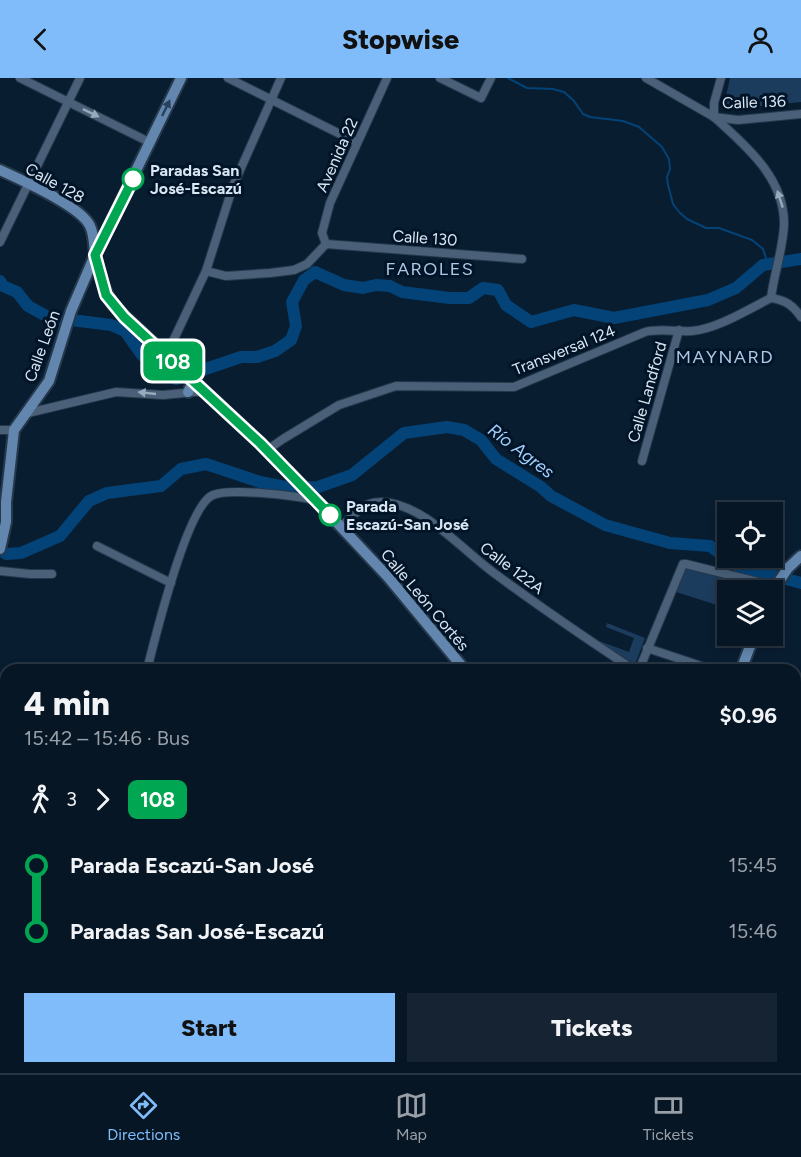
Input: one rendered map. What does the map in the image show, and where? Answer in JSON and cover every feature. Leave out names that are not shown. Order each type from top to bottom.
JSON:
[{"type":"main road","name":"Calle León","points":[[14,430],[49,381],[71,311],[95,255],[181,78]]},
{"type":"main road","name":"Calle 128","points":[[0,170],[30,184],[83,215],[91,227]]},
{"type":"main road","points":[[91,227],[100,231],[109,228]]},
{"type":"main road","name":"Calle León Cortés","points":[[91,227],[100,275],[106,295],[114,306],[267,450],[313,497],[388,577],[460,664]]},
{"type":"main road","points":[[88,272],[92,271],[100,275]]},
{"type":"main road","points":[[188,392],[190,377]]},
{"type":"main road","points":[[1,547],[14,430]]},
{"type":"main road","points":[[780,580],[788,568],[801,556]]},
{"type":"main road","points":[[743,664],[750,646]]},
{"type":"street","points":[[20,78],[149,142]]},
{"type":"street","points":[[0,242],[80,78]]},
{"type":"street","points":[[228,78],[356,142]]},
{"type":"street","points":[[166,356],[206,271],[233,186],[281,78]]},
{"type":"street","name":"Avenida 22","points":[[326,244],[322,233],[327,213],[356,142],[387,78]]},
{"type":"street","points":[[440,78],[481,98],[491,78]]},
{"type":"street","name":"Calle 136","points":[[646,78],[714,117],[738,120],[801,114]]},
{"type":"street","points":[[721,78],[714,103],[714,117],[766,170],[783,202],[784,226],[771,298],[780,299],[793,306],[801,316]]},
{"type":"street","points":[[733,135],[734,126],[738,120]]},
{"type":"street","points":[[206,271],[226,276],[294,270],[307,264],[326,244]]},
{"type":"street","name":"Calle 130","points":[[326,244],[522,259]]},
{"type":"street","name":"Transversal 124","points":[[267,450],[339,405],[396,386],[514,387],[645,332],[704,329],[771,298]]},
{"type":"street","name":"Calle Landford","points":[[642,461],[679,330]]},
{"type":"street","points":[[28,412],[116,392],[163,395],[205,391]]},
{"type":"street","points":[[0,430],[14,430]]},
{"type":"street","points":[[149,664],[184,543],[203,505],[210,497],[221,493],[234,493],[313,497]]},
{"type":"street","name":"Calle 122A","points":[[341,526],[371,503],[387,502],[414,512],[447,534],[491,572],[625,664]]},
{"type":"street","points":[[97,546],[171,583]]},
{"type":"street","points":[[641,664],[682,564],[751,580]]},
{"type":"street","points":[[0,571],[52,574]]},
{"type":"street","points":[[647,648],[695,664]]},
{"type":"shaded area","points":[[730,78],[801,78],[801,102],[723,110]]},
{"type":"shaded area","points":[[684,566],[729,578],[728,580],[717,580],[717,605],[673,591]]},
{"type":"shaded area","points":[[607,623],[645,638],[635,664],[630,664],[599,641],[629,652],[634,638],[606,627]]},
{"type":"waterway","points":[[508,78],[527,88],[553,89],[564,92],[583,114],[590,117],[623,121],[639,127],[662,147],[669,159],[668,185],[673,204],[679,212],[687,219],[706,228],[719,228],[752,240],[763,249],[768,264]]},
{"type":"waterway","points":[[0,281],[3,286],[17,292],[28,306],[48,317],[111,325],[125,331],[142,355],[176,379],[241,357],[257,357],[275,351],[291,340],[296,326],[292,302],[304,280],[315,272],[344,285],[363,288],[376,285],[390,286],[402,292],[450,298],[469,298],[483,288],[498,290],[506,305],[531,322],[574,310],[614,318],[708,300],[736,288],[763,265],[801,259]]},
{"type":"waterway","name":"Río Agres","points":[[0,549],[6,554],[21,553],[60,536],[89,501],[107,493],[161,486],[181,469],[206,464],[260,482],[290,488],[318,487],[352,475],[404,433],[447,427],[464,430],[481,440],[496,459],[541,487],[551,496],[605,525],[670,543],[710,546],[737,566],[801,583]]},
{"type":"bus line","name":"108","points":[[133,179],[95,255],[106,295],[124,317],[260,443],[330,515]]},
{"type":"place","name":"Paradas San José-Escazú","points":[[133,179]]},
{"type":"place","name":"Parada Escazú-San José","points":[[330,515]]},
{"type":"district","name":"FAROLES","points":[[430,269]]},
{"type":"district","name":"MAYNARD","points":[[725,357]]}]
